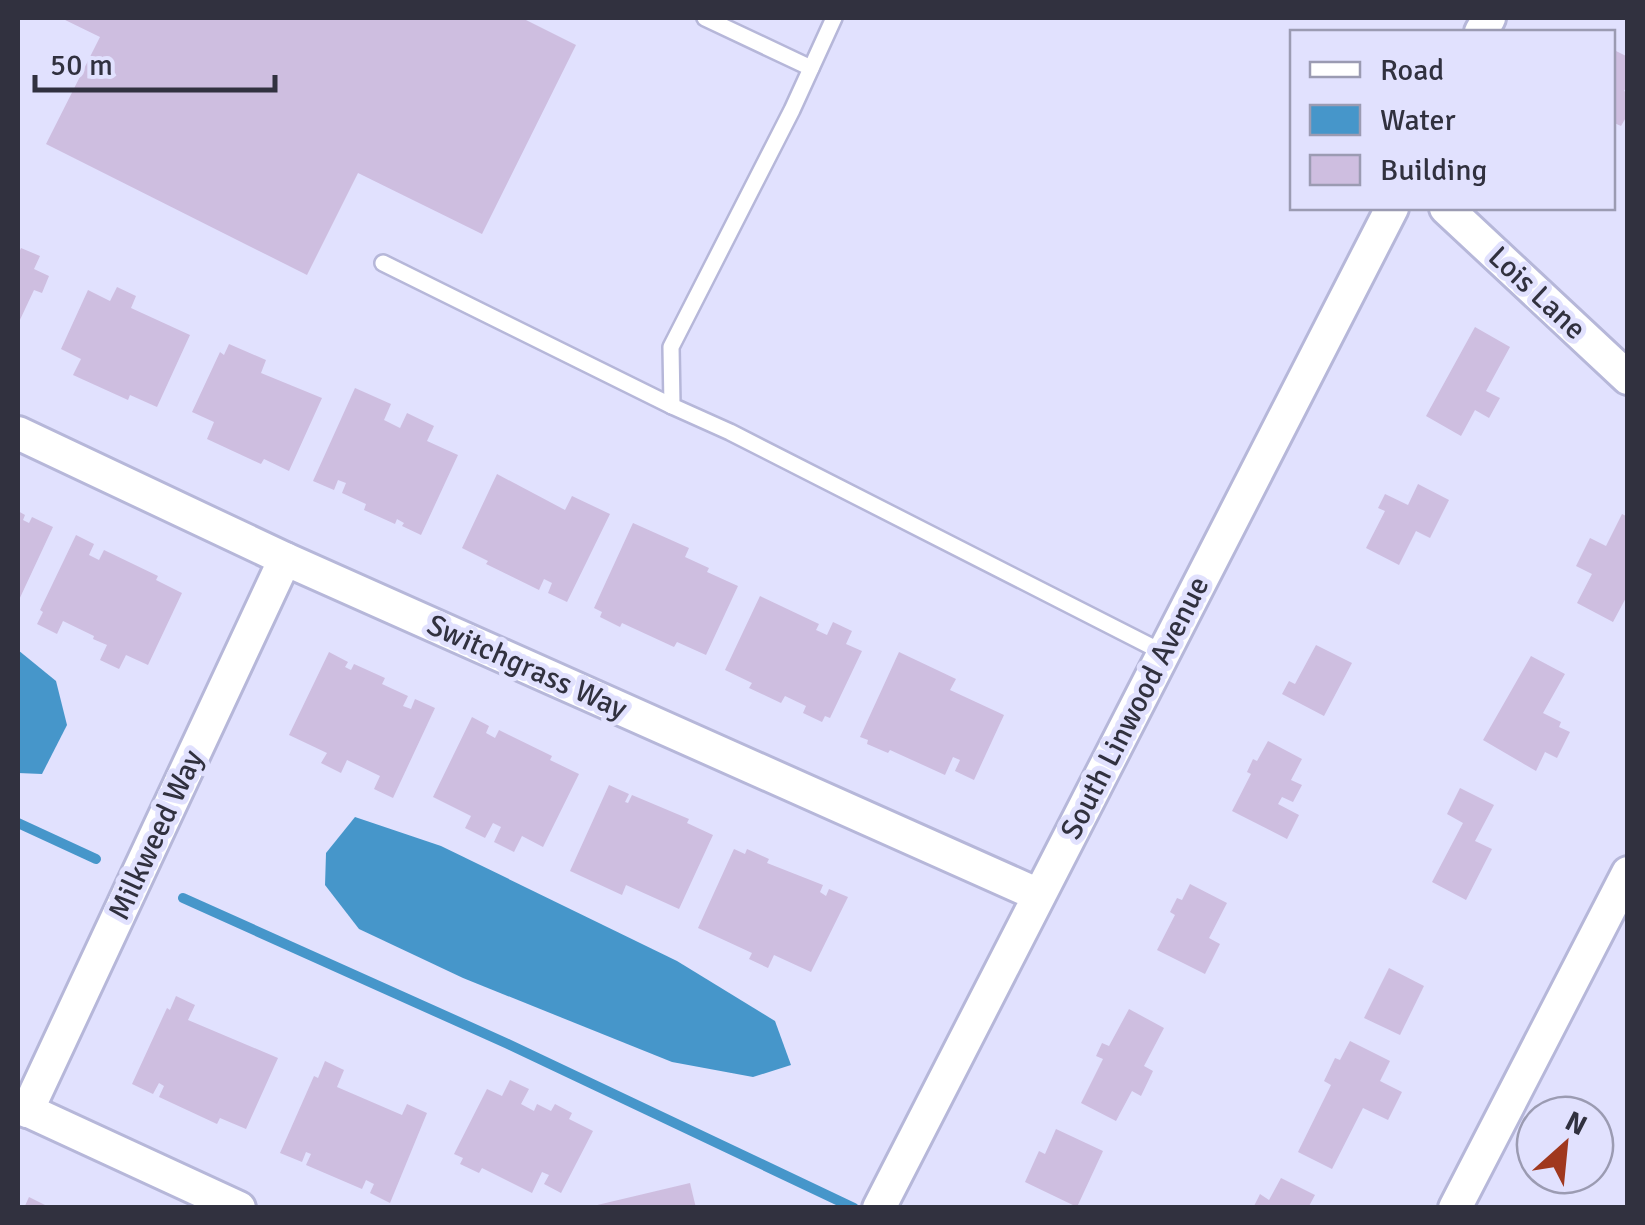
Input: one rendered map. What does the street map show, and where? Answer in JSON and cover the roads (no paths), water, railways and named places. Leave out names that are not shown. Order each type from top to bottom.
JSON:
[{"type":"street","name":"South Linwood Avenue","points":[[879,1208],[1391,210]]},
{"type":"street","name":"Lois Lane","points":[[1448,210],[1628,378]]},
{"type":"street","name":"Switchgrass Way","points":[[18,433],[284,559],[1040,894]]},
{"type":"street","name":"Milkweed Way","points":[[22,1108],[284,559]]},
{"type":"street","points":[[1454,1208],[1628,873]]},
{"type":"street","points":[[22,1108],[239,1208]]},
{"type":"lane","points":[[706,18],[811,68]]},
{"type":"lane","points":[[672,406],[671,348],[834,18]]},
{"type":"lane","points":[[383,264],[730,432],[1164,653]]},
{"type":"water","points":[[18,650],[56,681],[67,725],[42,774],[18,773]]},
{"type":"water","points":[[355,817],[441,846],[677,961],[775,1021],[791,1065],[753,1077],[672,1062],[463,978],[359,929],[325,885],[326,853]]},
{"type":"waterway","points":[[18,823],[96,859]]},
{"type":"waterway","points":[[183,898],[508,1044],[854,1208]]}]
